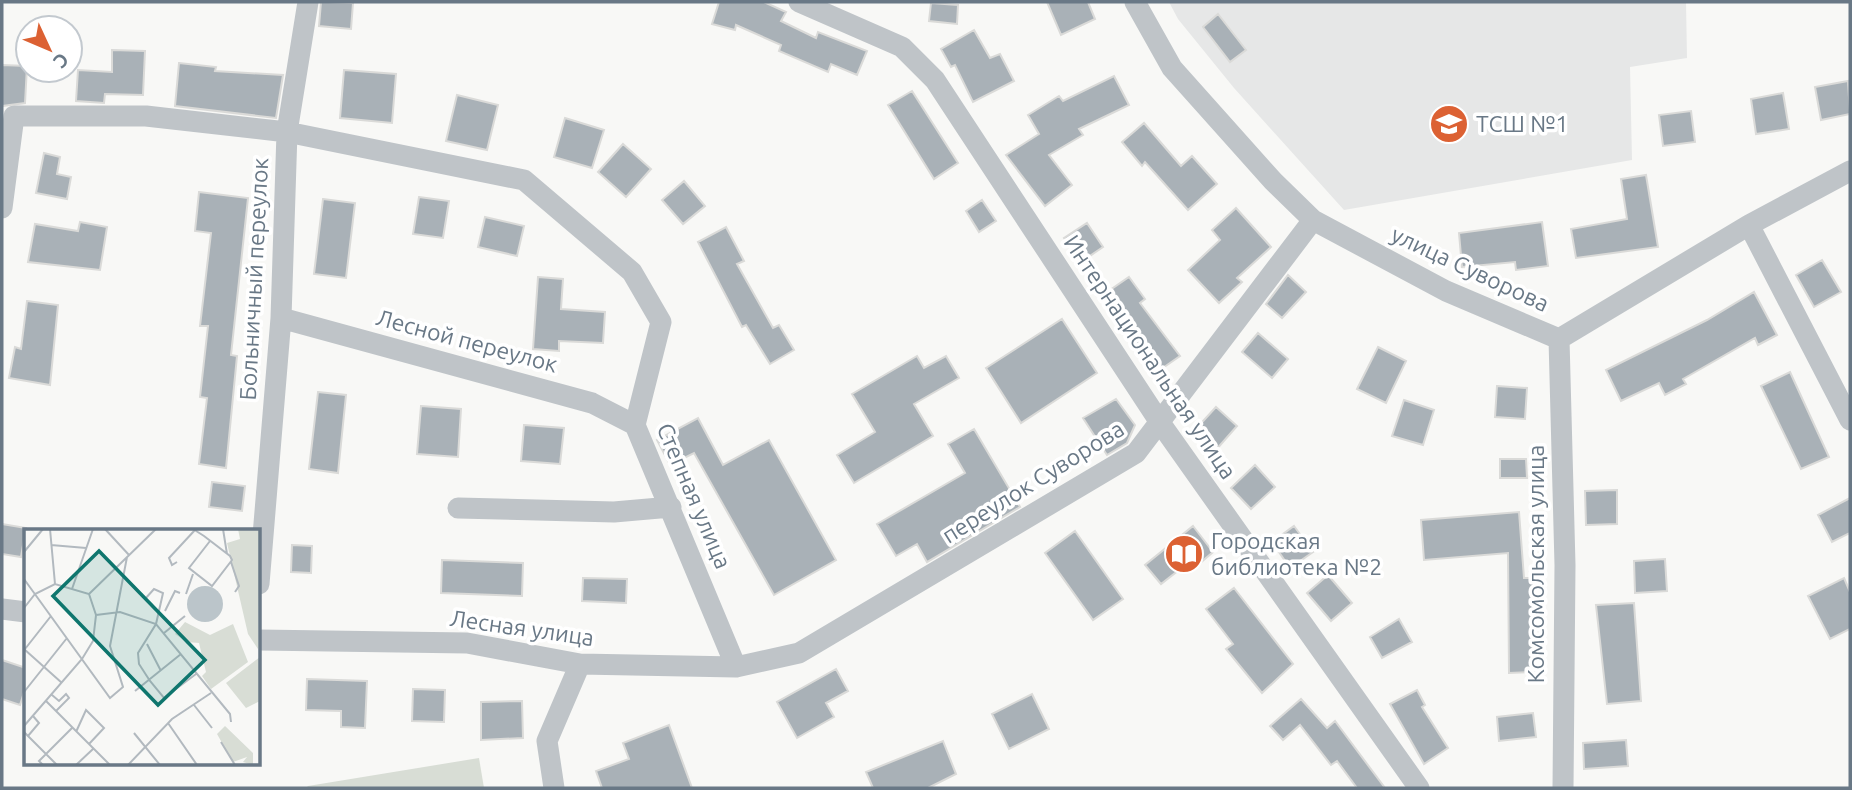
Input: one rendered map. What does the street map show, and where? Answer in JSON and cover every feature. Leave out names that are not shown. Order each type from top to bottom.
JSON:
[{"type":"street","points":[[287,132],[308,2]]},
{"type":"street","name":"Интернациональная улица","points":[[799,2],[902,47],[935,80],[1161,424],[1419,788]]},
{"type":"street","name":"улица Суворова","points":[[1135,2],[1172,68],[1273,181],[1312,220],[1446,291],[1559,339],[1749,225],[1850,172]]},
{"type":"street","name":"Больничный переулок","points":[[2,208],[14,116],[146,116],[287,132],[281,318],[261,560]]},
{"type":"street","name":"Степная улица","points":[[287,132],[524,180],[632,272],[661,322],[635,425],[736,667]]},
{"type":"street","name":"переулок Суворова","points":[[736,667],[799,653],[1136,453],[1161,424],[1312,220]]},
{"type":"street","points":[[1749,225],[1850,421]]},
{"type":"street","name":"Лесной переулок","points":[[281,318],[592,402],[635,425]]},
{"type":"street","name":"Комсомольская улица","points":[[1559,339],[1564,565],[1563,788]]},
{"type":"street","points":[[458,508],[614,512],[671,507]]},
{"type":"street","points":[[2,609],[24,612]]},
{"type":"street","name":"Лесная улица","points":[[261,640],[467,643],[580,664],[736,667]]},
{"type":"street","points":[[554,788],[547,741],[580,664]]},
{"type":"shaded area","name":"ТСШ №1","points":[[1169,2],[1686,2],[1687,58],[1630,67],[1632,160],[1344,210],[1234,88],[1178,19]]},
{"type":"shaded area","points":[[479,758],[484,788],[306,788],[308,786]]},
{"type":"building","points":[[321,2],[353,3],[351,29],[319,26]]},
{"type":"building","points":[[719,2],[764,2],[786,12],[781,21],[816,38],[818,32],[867,51],[857,75],[831,64],[828,72],[779,51],[781,45],[736,25],[735,30],[712,24]]},
{"type":"building","points":[[1047,2],[1088,2],[1095,19],[1061,35]]},
{"type":"building","points":[[931,3],[958,5],[957,24],[929,21]]},
{"type":"building","points":[[1218,14],[1246,50],[1230,62],[1203,27]]},
{"type":"building","points":[[974,30],[990,58],[1000,54],[1014,81],[973,102],[955,65],[951,67],[941,49]]},
{"type":"building","points":[[112,50],[145,51],[143,95],[105,94],[104,103],[76,101],[77,84],[84,84],[84,70],[112,72]]},
{"type":"building","points":[[179,63],[216,67],[215,71],[283,75],[276,118],[175,106]]},
{"type":"building","points":[[2,65],[14,65],[14,84],[26,84],[25,103],[2,106]]},
{"type":"building","points":[[344,70],[396,74],[392,123],[340,118]]},
{"type":"building","points":[[1114,76],[1129,105],[1079,129],[1083,135],[1049,155],[1072,185],[1045,206],[1006,155],[1039,134],[1028,115],[1059,96],[1063,101]]},
{"type":"building","points":[[1848,81],[1850,114],[1821,120],[1815,87]]},
{"type":"building","points":[[912,91],[958,163],[934,179],[888,105]]},
{"type":"building","points":[[1783,93],[1789,129],[1756,134],[1751,99]]},
{"type":"building","points":[[457,95],[498,105],[487,150],[446,141]]},
{"type":"building","points":[[1691,111],[1695,142],[1663,146],[1659,115]]},
{"type":"building","points":[[565,118],[604,130],[592,168],[554,157]]},
{"type":"building","points":[[1144,123],[1181,166],[1192,156],[1217,184],[1188,210],[1145,162],[1142,166],[1122,142]]},
{"type":"building","points":[[623,144],[651,169],[626,197],[598,172]]},
{"type":"building","points":[[44,153],[60,157],[57,174],[71,177],[67,199],[36,193]]},
{"type":"building","points":[[1646,175],[1658,247],[1576,258],[1571,229],[1627,219],[1621,179]]},
{"type":"building","points":[[684,181],[705,206],[683,224],[662,200]]},
{"type":"building","points":[[199,192],[248,198],[231,355],[237,356],[226,468],[199,464],[207,398],[200,397],[208,326],[200,326],[211,233],[195,231]]},
{"type":"building","points":[[419,197],[449,201],[443,238],[413,234]]},
{"type":"building","points":[[323,199],[355,203],[346,278],[314,274]]},
{"type":"building","points":[[982,200],[996,221],[979,232],[966,211]]},
{"type":"building","points":[[1236,208],[1271,247],[1237,278],[1242,282],[1219,303],[1188,270],[1220,240],[1212,230]]},
{"type":"building","points":[[485,217],[524,226],[517,256],[478,247]]},
{"type":"building","points":[[80,222],[107,227],[100,270],[28,262],[35,224],[78,231]]},
{"type":"building","points":[[1542,222],[1548,266],[1516,270],[1515,262],[1462,267],[1459,233]]},
{"type":"building","points":[[1087,223],[1103,247],[1081,262],[1064,238]]},
{"type":"building","points":[[726,227],[744,261],[737,264],[773,328],[779,325],[794,350],[770,364],[746,325],[742,327],[698,242]]},
{"type":"building","points":[[1822,260],[1841,292],[1814,307],[1796,275]]},
{"type":"building","points":[[1288,275],[1306,292],[1282,318],[1266,304]]},
{"type":"building","points":[[538,277],[563,279],[561,309],[605,312],[603,343],[559,341],[559,351],[533,349]]},
{"type":"building","points":[[1129,277],[1145,299],[1140,303],[1180,356],[1157,372],[1100,297]]},
{"type":"building","points":[[1754,292],[1777,335],[1758,345],[1755,338],[1683,379],[1686,384],[1665,395],[1659,383],[1621,401],[1606,370],[1707,320]]},
{"type":"building","points":[[27,301],[58,305],[50,385],[9,378],[15,347],[21,349]]},
{"type":"building","points":[[1062,319],[1097,373],[1021,423],[986,368]]},
{"type":"building","points":[[1258,333],[1288,359],[1272,378],[1242,352]]},
{"type":"building","points":[[1378,347],[1406,361],[1386,403],[1357,389]]},
{"type":"building","points":[[917,356],[924,368],[946,356],[959,378],[914,404],[933,436],[854,483],[837,455],[875,432],[852,394]]},
{"type":"building","points":[[1790,372],[1829,457],[1801,469],[1761,386]]},
{"type":"building","points":[[1497,386],[1527,388],[1525,419],[1495,417]]},
{"type":"building","points":[[318,392],[346,395],[338,473],[309,469]]},
{"type":"building","points":[[1116,399],[1135,425],[1127,443],[1107,455],[1083,418]]},
{"type":"building","points":[[1404,400],[1434,410],[1423,445],[1392,436]]},
{"type":"building","points":[[421,406],[461,409],[458,457],[417,454]]},
{"type":"building","points":[[1216,407],[1237,426],[1215,451],[1194,431]]},
{"type":"building","points":[[698,418],[723,465],[769,440],[836,560],[774,595],[694,453],[670,465],[657,440]]},
{"type":"building","points":[[524,425],[564,428],[560,464],[521,461]]},
{"type":"building","points":[[974,429],[1020,507],[927,562],[917,544],[896,556],[877,524],[965,473],[948,444]]},
{"type":"building","points":[[1500,459],[1526,459],[1527,478],[1500,478]]},
{"type":"building","points":[[1255,465],[1275,487],[1251,509],[1231,488]]},
{"type":"building","points":[[212,482],[245,486],[242,511],[209,507]]},
{"type":"building","points":[[1617,490],[1617,524],[1586,525],[1585,491]]},
{"type":"building","points":[[1850,498],[1850,533],[1832,542],[1818,515]]},
{"type":"building","points":[[1519,512],[1524,578],[1534,578],[1534,672],[1509,673],[1508,553],[1424,560],[1421,520]]},
{"type":"building","points":[[2,524],[26,528],[21,557],[2,554]]},
{"type":"building","name":"Городская библиотека №2","points":[[1193,526],[1213,552],[1193,569],[1188,563],[1161,584],[1145,565]]},
{"type":"building","points":[[1294,526],[1313,552],[1290,568],[1272,542]]},
{"type":"building","points":[[1075,531],[1123,599],[1093,620],[1045,553]]},
{"type":"building","points":[[292,545],[312,546],[311,573],[291,572]]},
{"type":"building","points":[[1665,559],[1667,591],[1635,593],[1634,561]]},
{"type":"building","points":[[442,560],[523,563],[522,596],[441,593]]},
{"type":"building","points":[[1328,575],[1352,603],[1331,621],[1307,593]]},
{"type":"building","points":[[583,578],[627,579],[626,603],[582,601]]},
{"type":"building","points":[[1844,578],[1850,592],[1850,629],[1830,639],[1808,596]]},
{"type":"building","points":[[1234,588],[1293,664],[1262,693],[1226,649],[1233,644],[1206,609]]},
{"type":"building","points":[[1634,603],[1641,701],[1607,704],[1596,605]]},
{"type":"building","points":[[1399,619],[1412,642],[1382,658],[1370,637]]},
{"type":"building","points":[[2,660],[24,667],[24,692],[20,705],[2,699]]},
{"type":"building","points":[[836,669],[848,691],[826,703],[834,717],[797,738],[777,702]]},
{"type":"building","points":[[307,679],[367,681],[365,728],[341,727],[341,711],[306,710]]},
{"type":"building","points":[[413,689],[445,690],[444,722],[412,721]]},
{"type":"building","points":[[1417,690],[1425,705],[1422,707],[1448,748],[1424,764],[1390,704]]},
{"type":"building","points":[[1032,694],[1049,729],[1009,749],[992,714]]},
{"type":"building","points":[[1301,699],[1327,728],[1335,721],[1385,788],[1357,788],[1337,761],[1331,765],[1300,725],[1283,740],[1270,726]]},
{"type":"building","points":[[522,701],[523,738],[481,740],[481,702]]},
{"type":"building","points":[[1533,713],[1536,737],[1499,741],[1497,717]]},
{"type":"building","points":[[669,725],[692,788],[602,788],[596,771],[629,759],[623,743]]},
{"type":"building","points":[[1626,740],[1628,766],[1584,769],[1583,743]]},
{"type":"building","points":[[943,741],[956,774],[928,788],[873,788],[866,772]]},
{"type":"place","name":"ТСШ №1","points":[[1449,124]]},
{"type":"place","name":"Городская библиотека №2","points":[[1184,554]]}]
